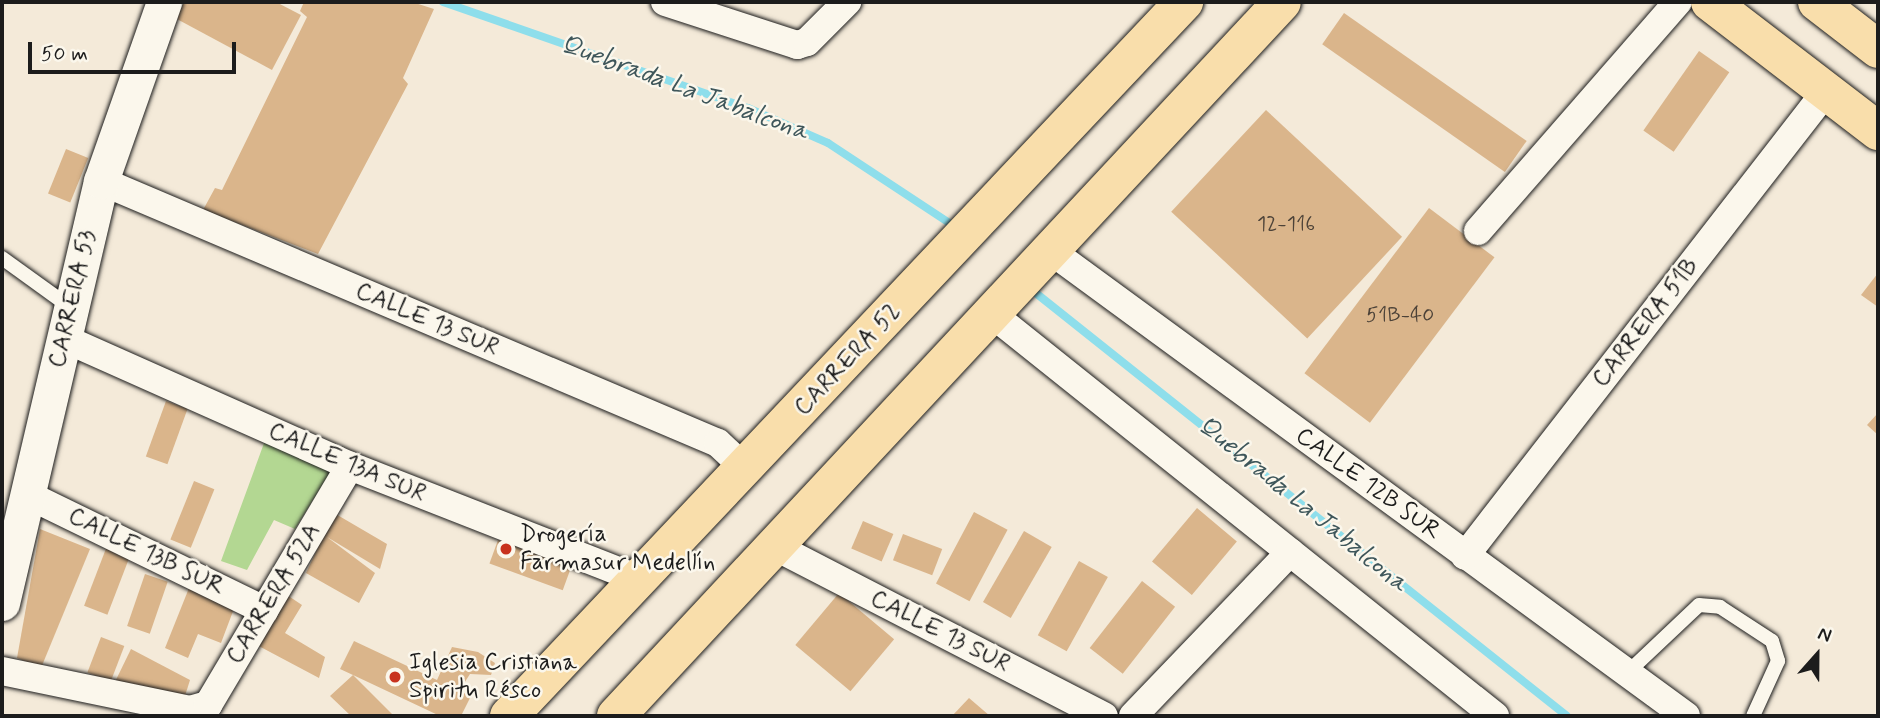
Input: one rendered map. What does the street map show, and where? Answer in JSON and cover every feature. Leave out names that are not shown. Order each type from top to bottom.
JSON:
[{"type":"main road","name":"CARRERA 52","points":[[509,716],[636,578],[746,470],[1184,2]]},
{"type":"main road","points":[[1710,2],[1878,131]]},
{"type":"main road","points":[[1817,2],[1878,49]]},
{"type":"main road","points":[[615,716],[1051,251],[1275,4]]},
{"type":"street","name":"CARRERA 53","points":[[2,603],[101,181],[164,2]]},
{"type":"street","points":[[665,2],[797,45],[807,42],[847,2]]},
{"type":"street","points":[[1478,232],[1678,2]]},
{"type":"street","name":"CARRERA 51B","points":[[1465,556],[1826,90]]},
{"type":"street","name":"CALLE 13 SUR","points":[[101,181],[718,443],[746,470]]},
{"type":"street","name":"CALLE 12B SUR","points":[[1051,251],[1686,716]]},
{"type":"street","points":[[992,314],[1495,716]]},
{"type":"street","name":"CALLE 13A SUR","points":[[67,323],[350,466],[636,578]]},
{"type":"street","name":"CARRERA 52A","points":[[2,671],[190,710],[208,705],[350,466]]},
{"type":"street","name":"CALLE 13B SUR","points":[[27,495],[264,610]]},
{"type":"street","name":"CALLE 13 SUR","points":[[776,547],[1104,716]]},
{"type":"street","points":[[1133,716],[1290,552]]},
{"type":"lane","name":"CALLE 13A SUR","points":[[2,258],[67,323]]},
{"type":"lane","points":[[1626,674],[1699,605],[1720,607],[1772,641],[1778,662],[1769,690],[1752,716]]},
{"type":"green space","points":[[267,435],[336,463],[295,529],[274,520],[247,570],[221,561]]},
{"type":"building","points":[[184,2],[276,2],[301,15],[272,70],[175,18]]},
{"type":"building","points":[[304,2],[412,2],[434,9],[403,78],[408,84],[318,254],[203,210],[215,188],[222,190],[307,17],[300,11]]},
{"type":"building","points":[[1344,13],[1527,141],[1505,172],[1322,44]]},
{"type":"building","points":[[1699,51],[1729,72],[1674,152],[1643,130]]},
{"type":"building","points":[[1266,110],[1402,237],[1307,339],[1171,212]]},
{"type":"building","points":[[66,149],[88,158],[70,202],[48,194]]},
{"type":"building","points":[[1429,208],[1494,257],[1370,423],[1304,373]]},
{"type":"building","points":[[1878,273],[1878,307],[1861,295]]},
{"type":"building","points":[[166,401],[188,409],[167,464],[146,456]]},
{"type":"building","points":[[1878,413],[1878,435],[1867,425]]},
{"type":"building","points":[[194,481],[214,489],[191,548],[170,539]]},
{"type":"building","points":[[1197,508],[1237,541],[1192,595],[1152,562]]},
{"type":"building","points":[[974,512],[1008,530],[970,601],[936,584]]},
{"type":"building","points":[[334,513],[387,544],[380,569],[327,537],[375,573],[359,603],[306,573]]},
{"type":"building","points":[[863,521],[893,534],[882,562],[851,549]]},
{"type":"building","points":[[40,529],[90,549],[41,668],[17,658]]},
{"type":"building","points":[[1024,531],[1052,547],[1011,618],[983,602]]},
{"type":"building","points":[[903,534],[942,549],[932,575],[893,560]]},
{"type":"building","points":[[498,540],[571,567],[563,590],[489,563]]},
{"type":"building","points":[[107,546],[130,555],[107,615],[84,606]]},
{"type":"building","points":[[1079,561],[1108,577],[1067,651],[1038,635]]},
{"type":"building","points":[[145,574],[168,582],[150,634],[127,626]]},
{"type":"building","points":[[1142,581],[1175,607],[1123,674],[1090,648]]},
{"type":"building","points":[[189,588],[235,606],[221,643],[198,634],[188,658],[165,648]]},
{"type":"building","points":[[284,593],[302,605],[285,633],[325,657],[319,678],[253,643]]},
{"type":"building","points":[[839,593],[894,639],[850,691],[795,645]]},
{"type":"building","points":[[101,637],[124,646],[111,681],[87,672]]},
{"type":"building","name":"Iglesia Cristiana Spiritu Résco","points":[[354,641],[437,680],[452,647],[478,652],[495,663],[491,675],[470,674],[459,691],[471,696],[461,716],[440,716],[340,669]]},
{"type":"building","points":[[131,649],[190,680],[184,699],[112,688]]},
{"type":"building","points":[[353,675],[394,716],[351,716],[330,696]]},
{"type":"building","points":[[969,698],[990,716],[952,716]]},
{"type":"waterway","name":"Quebrada La Jabalcona","points":[[443,2],[748,108],[828,143],[948,222]]},
{"type":"waterway","name":"Quebrada La Jabalcona","points":[[1037,294],[1567,716]]},
{"type":"place","name":"Drogería Farmasur Medellín","points":[[506,549]]},
{"type":"place","name":"Iglesia Cristiana Spiritu Résco","points":[[395,677]]}]
